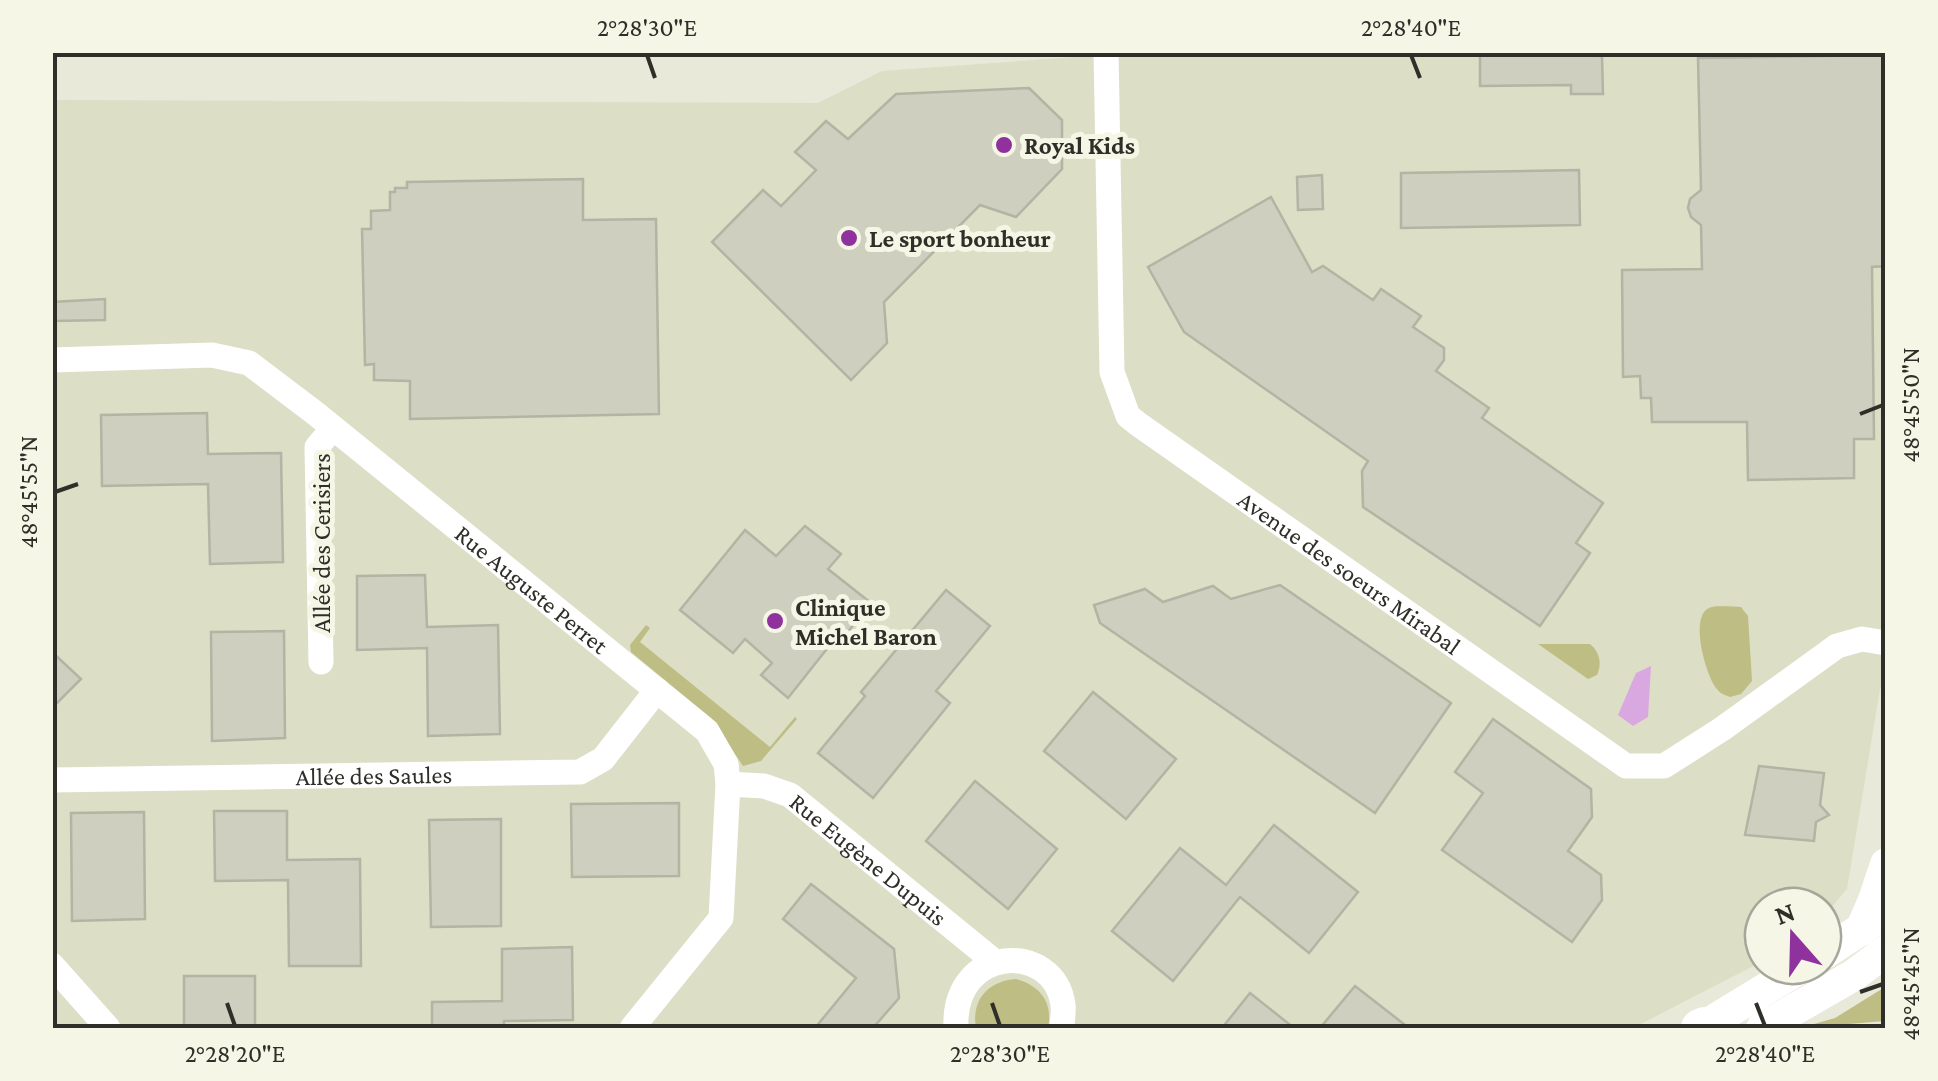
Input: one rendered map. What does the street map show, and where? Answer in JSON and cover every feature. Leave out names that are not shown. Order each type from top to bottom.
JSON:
[{"type":"main road","points":[[1762,1028],[1870,972],[1877,932],[1874,900],[1886,864]]},
{"type":"main road","points":[[1843,946],[1877,932]]},
{"type":"main road","points":[[1702,1027],[1770,986]]},
{"type":"street","name":"Avenue des soeurs Mirabal","points":[[1106,52],[1112,372],[1128,416],[1626,766],[1664,766],[1836,646],[1862,639],[1886,643]]},
{"type":"street","name":"Rue Auguste Perret","points":[[52,360],[212,354],[249,363],[708,731],[726,764],[728,784],[721,918],[632,1028]]},
{"type":"street","name":"Allée des Cerisiers","points":[[321,662],[318,447],[333,428]]},
{"type":"street","name":"Allée des Saules","points":[[52,780],[580,772],[603,759],[658,690]]},
{"type":"street","name":"Rue Eugène Dupuis","points":[[728,784],[764,786],[790,794],[995,962],[1024,962],[1043,971],[1057,987],[1064,1004],[1062,1028]]},
{"type":"street","points":[[956,1028],[955,1007],[960,991],[971,976],[995,962]]},
{"type":"street","points":[[52,965],[108,1028]]},
{"type":"shaded area","points":[[1132,53],[1885,53],[1886,683],[1880,689],[1847,889],[1843,894],[1843,886],[1743,886],[1743,971],[1633,1028],[53,1028],[52,100],[818,103],[882,71]]},
{"type":"shaded area","points":[[1651,666],[1648,717],[1633,726],[1618,715],[1636,673]]},
{"type":"green space","points":[[1741,607],[1748,616],[1752,681],[1741,694],[1730,697],[1718,691],[1708,672],[1700,623],[1709,608]]},
{"type":"green space","points":[[646,625],[650,628],[640,642],[770,747],[797,719],[761,761],[743,766],[711,718],[631,652],[630,645]]},
{"type":"green space","points":[[1538,644],[1590,644],[1598,654],[1599,667],[1597,675],[1588,679]]},
{"type":"green space","points":[[1016,979],[1032,986],[1047,1003],[1048,1028],[976,1028],[976,1009],[984,994],[997,984]]},
{"type":"green space","points":[[1885,987],[1885,1021],[1800,1028],[1835,1018]]},
{"type":"building","points":[[1480,52],[1602,56],[1603,94],[1571,94],[1571,85],[1480,86]]},
{"type":"building","points":[[1886,55],[1886,266],[1872,267],[1874,439],[1854,439],[1854,478],[1748,480],[1747,422],[1652,422],[1651,398],[1641,398],[1640,376],[1623,377],[1622,270],[1702,269],[1701,225],[1691,217],[1688,208],[1690,199],[1701,190],[1698,58]]},
{"type":"building","points":[[1029,88],[1062,120],[1062,169],[1016,217],[980,205],[884,302],[887,343],[851,380],[712,242],[763,190],[781,206],[816,170],[795,152],[826,121],[848,139],[896,94]]},
{"type":"building","points":[[1579,170],[1580,225],[1401,228],[1401,173]]},
{"type":"building","points":[[1322,175],[1323,209],[1298,210],[1297,177]]},
{"type":"building","points":[[583,179],[583,220],[656,219],[659,414],[410,419],[410,381],[374,380],[374,364],[365,365],[362,229],[371,229],[371,211],[390,210],[390,192],[407,188],[407,182]]},
{"type":"building","points":[[1271,197],[1312,272],[1323,266],[1373,300],[1381,289],[1421,316],[1413,327],[1444,348],[1444,360],[1436,371],[1489,408],[1482,418],[1603,503],[1576,543],[1590,553],[1540,626],[1363,507],[1362,471],[1368,461],[1184,332],[1148,267]]},
{"type":"building","points":[[105,299],[105,320],[52,321],[52,302]]},
{"type":"building","points":[[207,413],[208,454],[281,453],[283,562],[210,564],[208,484],[102,486],[101,415]]},
{"type":"building","name":"Clinique Michel Baron","points":[[805,526],[841,554],[828,569],[871,603],[843,638],[838,635],[788,698],[761,675],[772,663],[745,639],[733,653],[680,610],[745,530],[776,556]]},
{"type":"building","points":[[425,575],[427,627],[498,625],[500,734],[428,736],[427,648],[357,650],[357,576]]},
{"type":"building","points":[[1280,585],[1451,703],[1375,813],[1100,623],[1094,605],[1145,589],[1163,602],[1213,586],[1231,599]]},
{"type":"building","points":[[946,590],[990,626],[936,691],[950,703],[873,798],[818,753],[865,696],[861,692]]},
{"type":"building","points":[[284,631],[285,738],[212,741],[211,632]]},
{"type":"building","points":[[52,652],[81,679],[52,708]]},
{"type":"building","points":[[1093,692],[1176,759],[1126,819],[1044,751]]},
{"type":"building","points":[[1493,719],[1591,789],[1592,817],[1568,851],[1601,875],[1602,900],[1572,942],[1442,850],[1483,793],[1455,772]]},
{"type":"building","points":[[1759,766],[1824,773],[1820,805],[1829,815],[1816,822],[1814,841],[1745,835]]},
{"type":"building","points":[[975,781],[1057,849],[1008,909],[926,841]]},
{"type":"building","points":[[679,803],[679,876],[572,877],[571,804]]},
{"type":"building","points":[[214,811],[287,811],[287,860],[360,859],[361,966],[289,966],[288,880],[215,881]]},
{"type":"building","points":[[144,812],[145,919],[72,921],[71,813]]},
{"type":"building","points":[[501,819],[501,926],[431,927],[429,820]]},
{"type":"building","points":[[1274,825],[1358,892],[1309,953],[1240,897],[1173,981],[1112,931],[1180,848],[1226,885]]},
{"type":"building","points":[[811,884],[894,949],[899,998],[873,1028],[815,1028],[856,978],[783,919]]},
{"type":"building","points":[[572,947],[573,1020],[504,1021],[504,1028],[432,1028],[432,1002],[502,1001],[502,949]]},
{"type":"building","points":[[184,976],[255,976],[255,1028],[184,1028]]},
{"type":"building","points":[[1355,986],[1409,1028],[1320,1028]]},
{"type":"building","points":[[1250,993],[1294,1028],[1222,1028]]},
{"type":"place","name":"Royal Kids","points":[[1004,145]]},
{"type":"place","name":"Le sport bonheur","points":[[849,238]]},
{"type":"place","name":"Clinique Michel Baron","points":[[775,621]]}]
